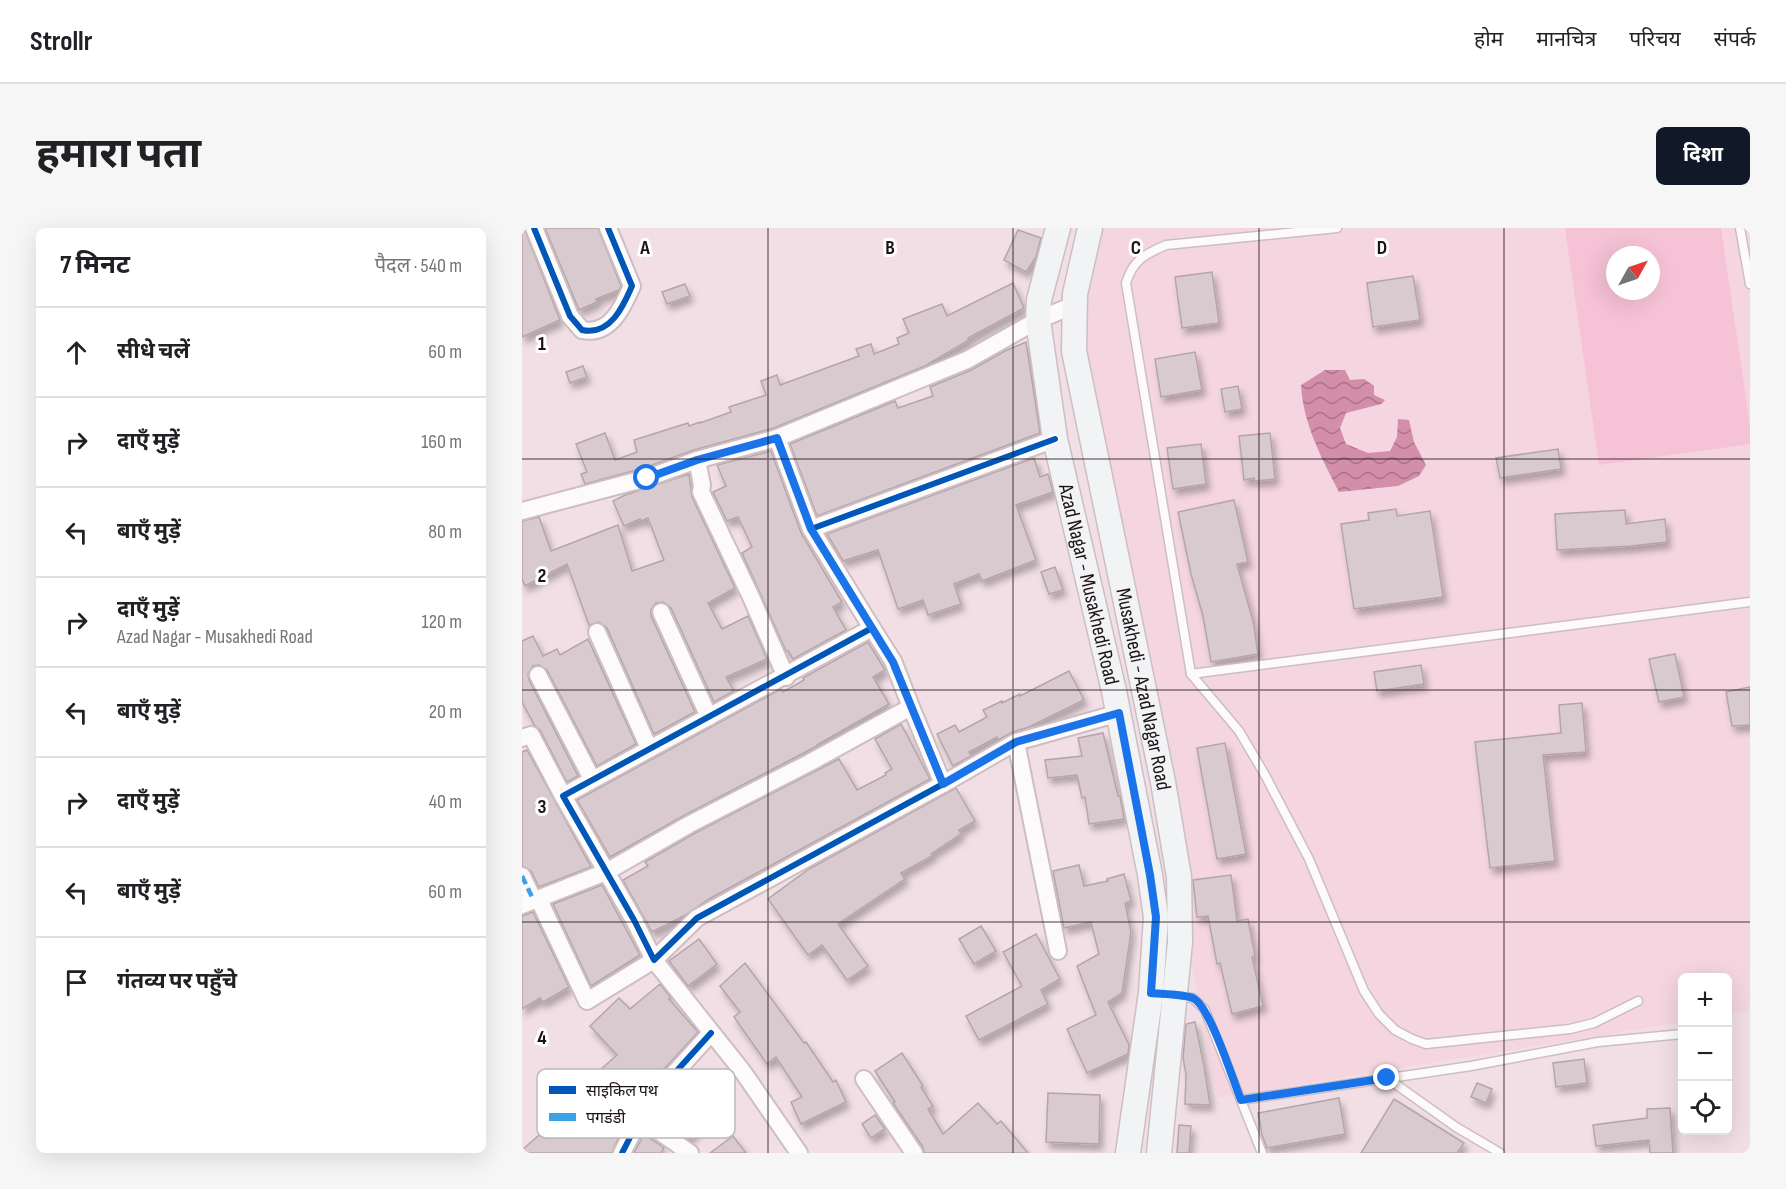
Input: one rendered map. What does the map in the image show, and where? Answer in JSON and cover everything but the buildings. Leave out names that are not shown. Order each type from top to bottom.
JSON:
[{"type":"main road","points":[[1039,310],[1058,228]]},
{"type":"main road","name":"Musakhedi - Azad Nagar Road","points":[[1090,228],[1074,294],[1074,351],[1138,654],[1141,681],[1163,782],[1179,877],[1180,942],[1162,994],[1160,1153]]},
{"type":"main road","name":"Azad Nagar - Musakhedi Road","points":[[1039,310],[1055,439],[1117,702],[1156,917],[1162,994],[1128,1153]]},
{"type":"street","points":[[534,228],[570,316],[582,330],[590,332],[616,317],[622,310],[632,286],[608,228]]},
{"type":"street","points":[[522,511],[647,478],[697,460],[777,438],[967,360],[1039,310],[1074,305]]},
{"type":"street","points":[[777,438],[811,529],[893,662],[943,784]]},
{"type":"street","points":[[811,529],[1055,439]]},
{"type":"street","points":[[697,460],[702,485],[701,492],[786,676]]},
{"type":"street","points":[[661,612],[709,717]]},
{"type":"street","points":[[563,796],[872,628]]},
{"type":"street","points":[[597,632],[649,748]]},
{"type":"street","points":[[538,675],[592,779]]},
{"type":"street","points":[[528,902],[540,902],[587,1001],[654,960],[697,918],[1016,742],[1117,702],[1141,681]]},
{"type":"street","points":[[528,902],[606,872],[690,824],[911,707]]},
{"type":"street","points":[[522,738],[531,735],[654,960],[743,1072],[799,1153]]},
{"type":"street","points":[[1016,742],[1058,951]]},
{"type":"street","points":[[522,876],[528,902]]},
{"type":"street","points":[[678,1069],[711,1033]]},
{"type":"street","points":[[864,1078],[914,1153]]},
{"type":"street","points":[[622,1153],[630,1138]]},
{"type":"street","points":[[669,1138],[690,1153]]},
{"type":"lane","points":[[1337,228],[1166,245],[1144,254],[1130,270],[1126,283],[1191,674],[1239,732],[1264,775],[1309,859],[1364,991],[1379,1014],[1395,1030],[1412,1040],[1426,1044],[1570,1029],[1594,1023],[1638,1001]]},
{"type":"lane","points":[[1740,228],[1750,284]]},
{"type":"lane","points":[[1191,674],[1750,602]]},
{"type":"lane","points":[[1162,994],[1194,998],[1205,1010],[1262,1153]]},
{"type":"lane","points":[[1241,1100],[1471,1066],[1598,1042],[1678,1034]]},
{"type":"lane","points":[[1387,1078],[1456,1127],[1500,1153]]},
{"type":"shaded area","points":[[1079,228],[1750,228],[1750,1011],[1732,1014],[1732,973],[1678,973],[1678,1023],[1218,1098],[1059,305]]},
{"type":"shaded area","points":[[1565,228],[1721,228],[1750,426],[1750,444],[1599,465]]},
{"type":"water","points":[[1325,370],[1345,370],[1350,380],[1364,379],[1374,386],[1374,395],[1385,400],[1381,404],[1346,413],[1340,428],[1346,444],[1368,453],[1390,451],[1397,437],[1398,419],[1409,420],[1414,442],[1426,465],[1419,476],[1398,486],[1339,492],[1309,427],[1301,385]]},
{"type":"marked path","points":[[522,876],[533,899]]},
{"type":"cycle path","points":[[534,228],[570,316],[582,330],[592,331],[600,329],[614,318],[632,286],[608,228]]},
{"type":"cycle path","points":[[911,707],[943,784],[697,918],[654,960],[634,920],[563,796],[872,628],[811,529],[1055,439]]},
{"type":"cycle path","points":[[678,1069],[711,1033]]},
{"type":"cycle path","points":[[622,1153],[630,1138]]},
{"type":"route","points":[[647,478],[697,460],[777,438],[811,529],[893,662],[943,784],[1016,742],[1119,713],[1156,917],[1151,993],[1194,998],[1202,1005],[1211,1022],[1241,1100],[1387,1078]]}]
